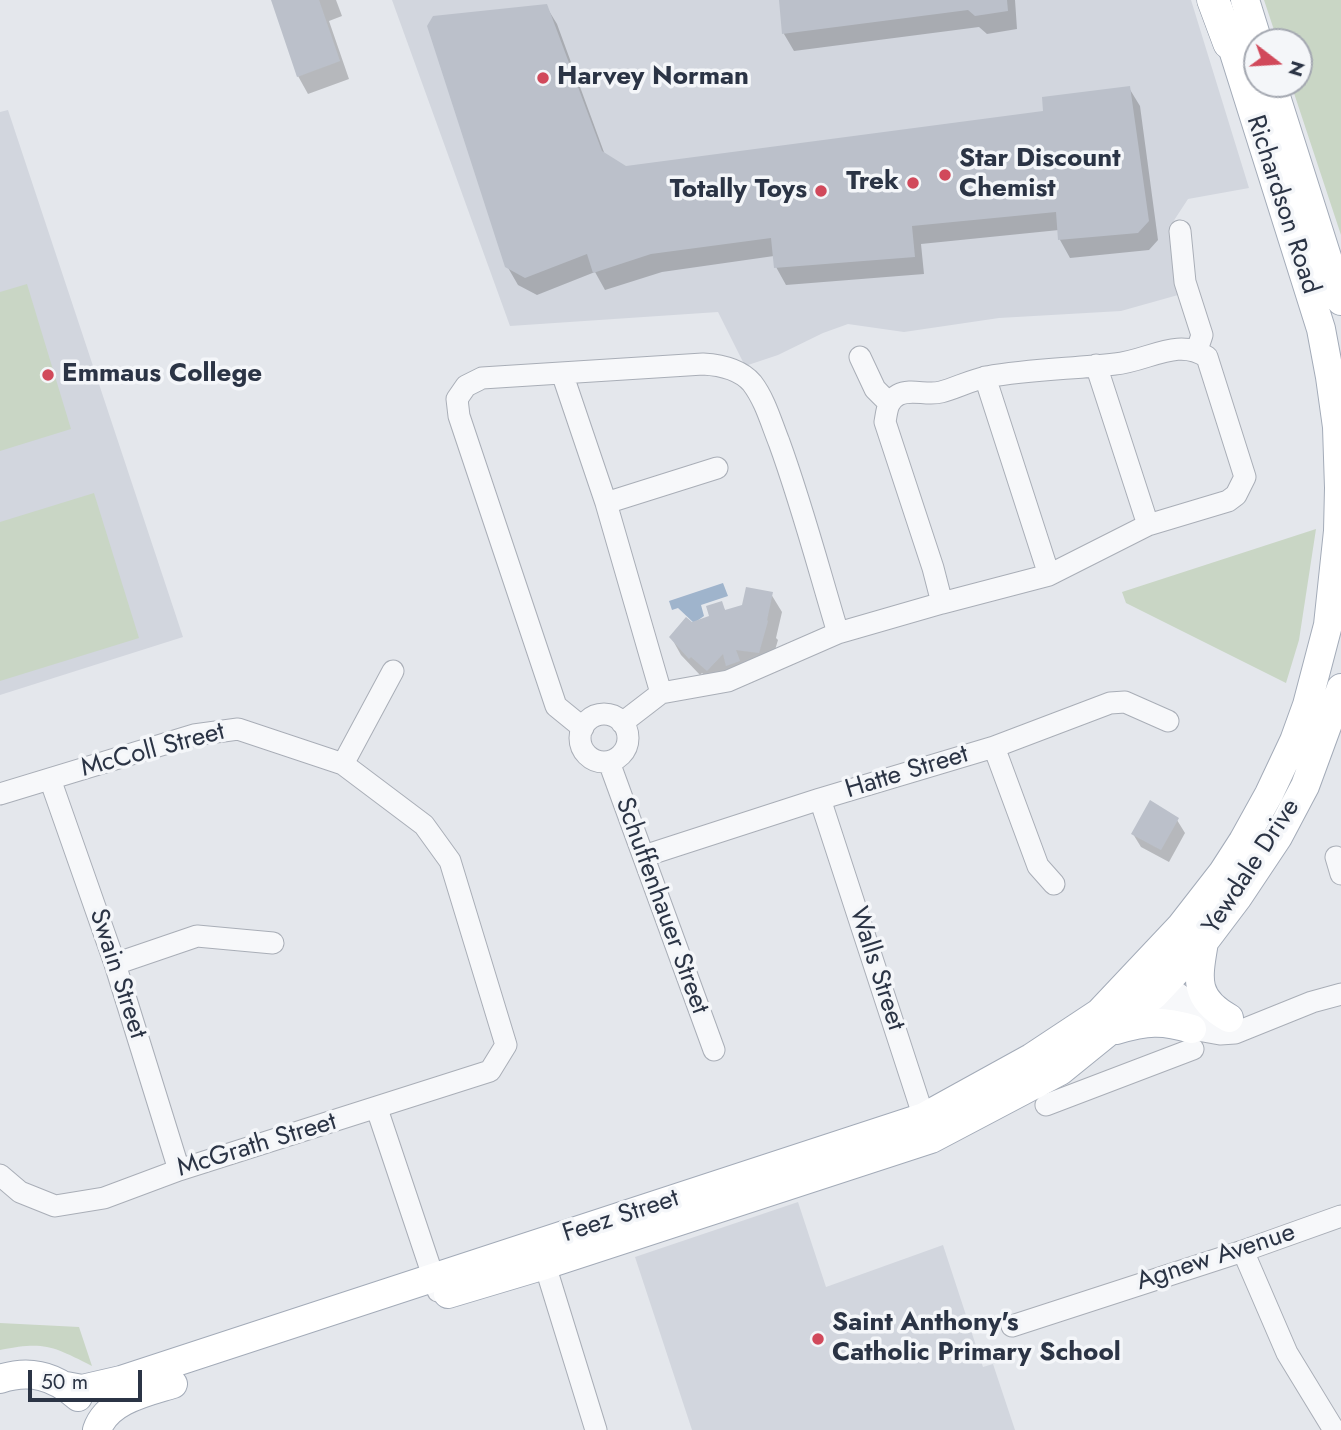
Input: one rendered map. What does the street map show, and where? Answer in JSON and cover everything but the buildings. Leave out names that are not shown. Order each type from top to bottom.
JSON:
[{"type":"highway","points":[[1216,0],[1243,41]]},
{"type":"main road","name":"Richardson Road","points":[[1244,28],[1245,0]]},
{"type":"main road","name":"Richardson Road","points":[[1259,98],[1321,329]]},
{"type":"main road","name":"Richardson Road","points":[[1276,98],[1341,302]]},
{"type":"main road","name":"Yewdale Drive","points":[[1139,970],[1181,926],[1223,872],[1243,841],[1294,741],[1307,705],[1328,625],[1338,531],[1336,427],[1321,329]]},
{"type":"main road","name":"Yewdale Drive","points":[[1161,988],[1204,942],[1278,837],[1305,786],[1341,688]]},
{"type":"main road","points":[[1204,942],[1198,977],[1200,984],[1207,1002],[1229,1018]]},
{"type":"main road","name":"Feez Street","points":[[96,1430],[116,1406],[138,1395],[436,1288],[545,1265],[928,1128],[1099,1013],[1139,970]]},
{"type":"main road","name":"Feez Street","points":[[66,1386],[82,1389],[121,1380],[436,1288],[1064,1084],[1112,1031],[1161,988]]},
{"type":"main road","points":[[1112,1031],[1141,1023],[1168,1022],[1193,1039]]},
{"type":"main road","points":[[0,1379],[30,1374],[44,1376],[66,1386],[82,1400],[96,1430]]},
{"type":"street","points":[[1180,231],[1185,282],[1202,334],[1197,350]]},
{"type":"street","points":[[622,723],[661,693],[728,681],[838,634],[1049,575],[1149,525],[1228,500],[1236,495],[1245,477],[1207,357],[1197,350],[1170,349],[1137,361],[985,377],[938,393],[897,395],[889,403],[885,422],[942,603]]},
{"type":"street","points":[[860,357],[875,389],[889,403]]},
{"type":"street","points":[[583,728],[556,706],[459,416],[457,399],[466,386],[482,378],[703,363],[734,370],[751,382],[765,405],[788,467],[838,634]]},
{"type":"street","points":[[1096,365],[1149,525]]},
{"type":"street","points":[[562,373],[606,503],[661,693]]},
{"type":"street","points":[[985,377],[1049,575]]},
{"type":"street","points":[[606,503],[717,468]]},
{"type":"street","points":[[343,764],[393,671]]},
{"type":"street","name":"Hatte Street","points":[[644,856],[994,747],[1110,703],[1125,702],[1168,722]]},
{"type":"street","points":[[600,715],[616,718],[626,730],[626,746],[617,759],[609,762],[594,760],[583,750],[580,743],[583,728],[593,717],[600,715]]},
{"type":"street","name":"McColl Street","points":[[0,794],[194,735],[238,729],[343,764],[424,825],[450,861],[506,1045]]},
{"type":"street","points":[[994,747],[1038,866],[1054,884]]},
{"type":"street","name":"Schuffenhauer Street","points":[[609,762],[714,1050]]},
{"type":"street","name":"Swain Street","points":[[50,779],[116,964],[179,1170]]},
{"type":"street","name":"Walls Street","points":[[820,799],[928,1128]]},
{"type":"street","points":[[116,964],[197,936],[273,943]]},
{"type":"street","name":"Feez Street","points":[[1139,970],[1161,988],[1205,1012],[1229,1018],[1272,1017]]},
{"type":"street","name":"Feez Street","points":[[1161,988],[1172,1014],[1193,1039]]},
{"type":"street","name":"Feez Street","points":[[1046,1105],[1064,1084],[1193,1039],[1235,1033],[1272,1017],[1341,994]]},
{"type":"street","name":"McGrath Street","points":[[0,1175],[20,1192],[55,1206],[104,1198],[179,1170],[490,1071],[506,1045]]},
{"type":"street","points":[[377,1109],[436,1288]]},
{"type":"street","name":"Agnew Avenue","points":[[1012,1326],[1243,1251],[1341,1216]]},
{"type":"street","points":[[1243,1251],[1287,1353],[1333,1430]]},
{"type":"street","points":[[545,1265],[596,1430]]},
{"type":"shaded area","points":[[392,0],[1191,0],[1249,188],[1188,199],[1171,225],[1178,295],[1121,311],[999,318],[904,332],[848,324],[778,355],[745,366],[718,312],[510,326]]},
{"type":"shaded area","name":"Emmaus College","points":[[8,110],[183,637],[0,695],[0,112]]},
{"type":"shaded area","name":"Saint Anthony's Catholic Primary School","points":[[798,1202],[826,1287],[943,1245],[983,1367],[993,1364],[1015,1430],[692,1430],[635,1257]]},
{"type":"green space","points":[[1264,0],[1341,0],[1341,235],[1296,98],[1313,98],[1313,28],[1273,28]]},
{"type":"green space","points":[[27,284],[71,429],[0,451],[0,292]]},
{"type":"green space","points":[[94,493],[139,638],[0,681],[0,522]]},
{"type":"green space","points":[[1316,529],[1299,640],[1286,683],[1126,603],[1122,592]]},
{"type":"green space","points":[[0,1323],[79,1327],[92,1366],[48,1347],[27,1346],[0,1350]]},
{"type":"water","points":[[723,583],[728,596],[701,605],[704,616],[694,623],[678,608],[672,610],[669,601]]},
{"type":"place","name":"Harvey Norman","points":[[543,78]]},
{"type":"place","name":"Star Discount Chemist","points":[[945,175]]},
{"type":"place","name":"Trek","points":[[913,183]]},
{"type":"place","name":"Totally Toys","points":[[821,191]]},
{"type":"place","name":"Emmaus College","points":[[48,375]]},
{"type":"place","name":"Saint Anthony's Catholic Primary School","points":[[818,1339]]}]
